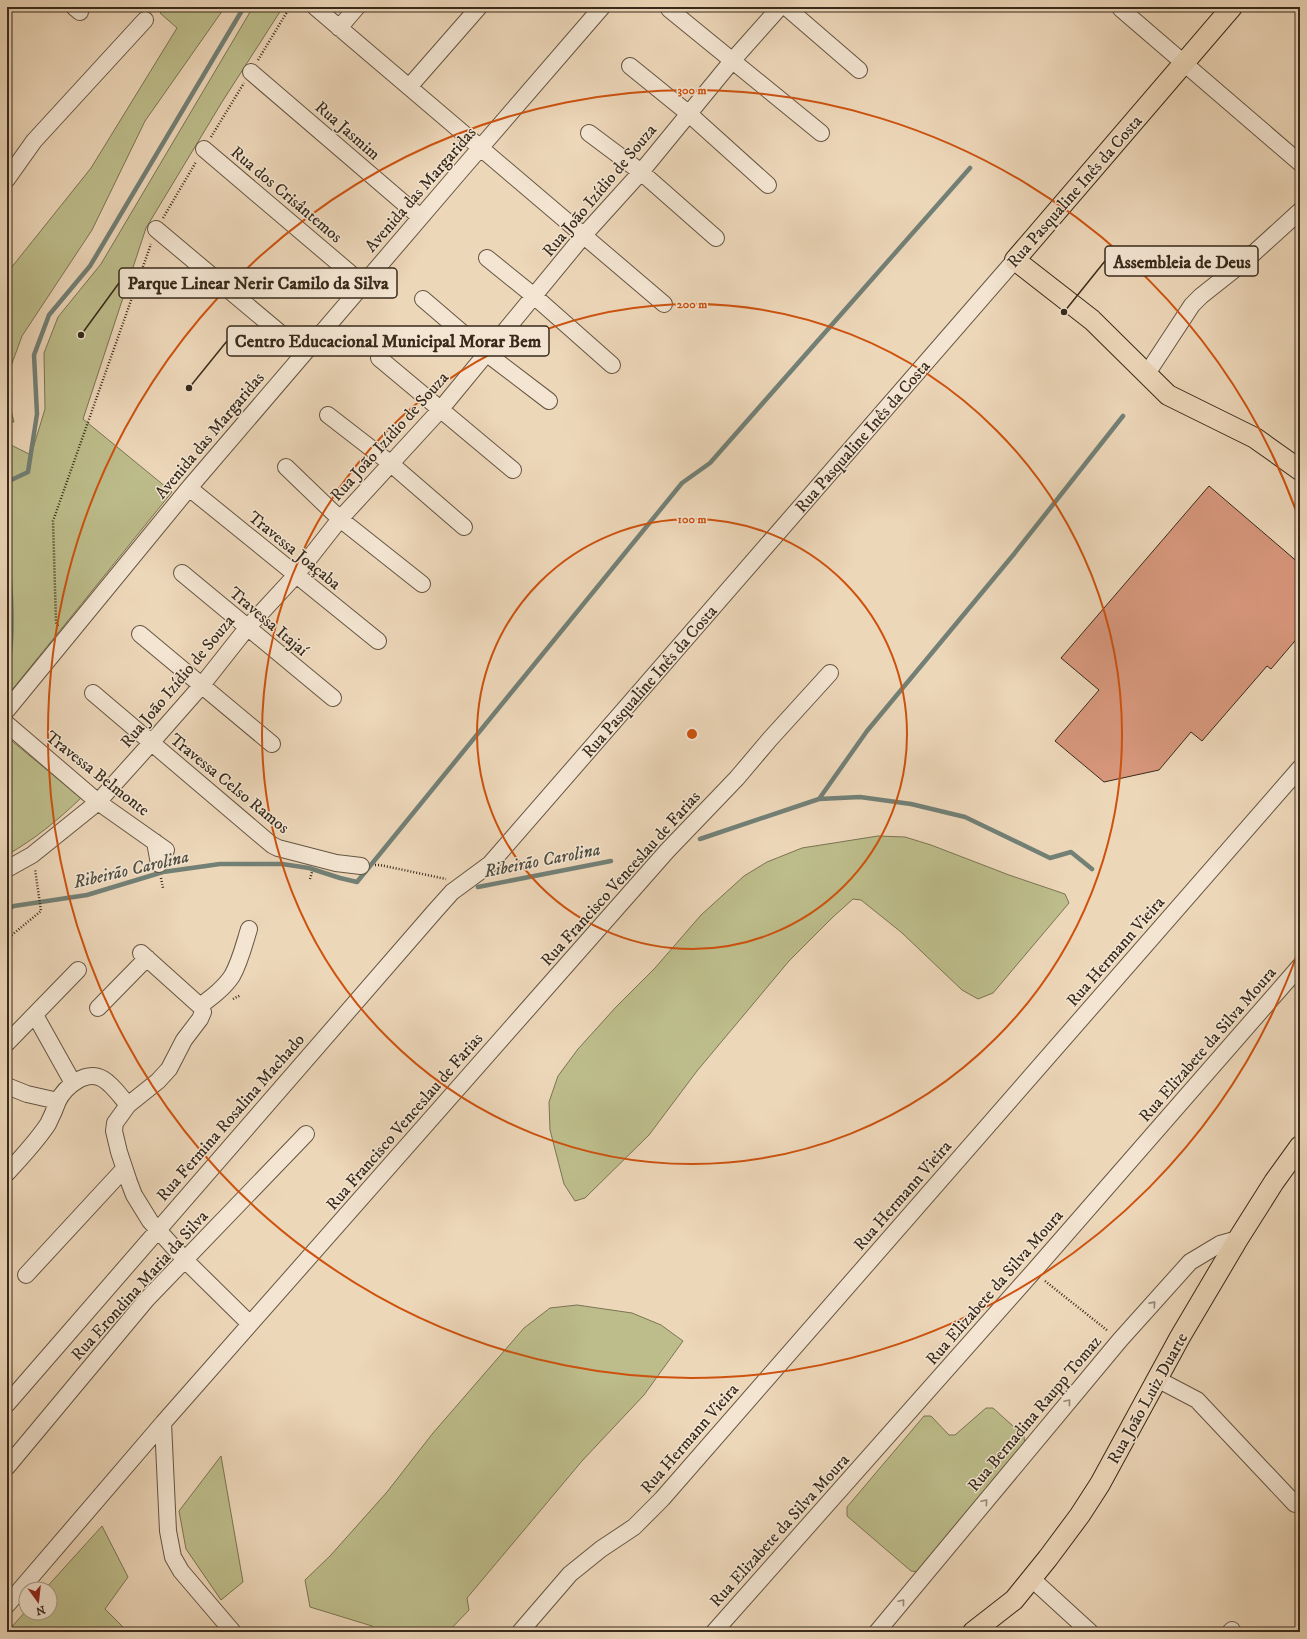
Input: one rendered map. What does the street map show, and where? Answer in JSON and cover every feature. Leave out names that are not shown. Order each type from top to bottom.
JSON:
[{"type":"main road","name":"Rua Pasqualine Inês da Costa","points":[[1015,260],[1232,7]]},
{"type":"main road","points":[[1015,260],[1092,320],[1146,375],[1168,395],[1255,438],[1300,470]]},
{"type":"main road","name":"Rua João Luiz Duarte","points":[[973,1632],[1014,1600],[1066,1534],[1093,1495],[1180,1337],[1238,1239],[1274,1182],[1300,1146]]},
{"type":"street","points":[[315,7],[664,304]]},
{"type":"street","points":[[339,28],[357,7]]},
{"type":"street","points":[[409,87],[479,7]]},
{"type":"street","name":"Avenida das Margaridas","points":[[7,710],[189,488],[480,147],[602,7]]},
{"type":"street","name":"Rua João Izídio de Souza","points":[[7,869],[32,855],[98,802],[151,743],[202,685],[247,628],[296,575],[340,519],[440,410],[584,235],[641,172],[688,113],[780,7]]},
{"type":"street","points":[[786,7],[859,70]]},
{"type":"street","points":[[669,9],[821,133]]},
{"type":"street","points":[[1121,9],[1300,162]]},
{"type":"street","points":[[7,179],[34,141],[145,20]]},
{"type":"street","points":[[630,66],[688,113],[768,185]]},
{"type":"street","name":"Rua Jasmim","points":[[251,72],[420,217]]},
{"type":"street","points":[[589,133],[641,172],[716,238]]},
{"type":"street","name":"Rua dos Crisântemos","points":[[204,149],[363,284]]},
{"type":"street","points":[[1146,375],[1192,305],[1268,242],[1300,211]]},
{"type":"street","points":[[156,229],[304,353]]},
{"type":"street","points":[[487,258],[534,296],[612,364]]},
{"type":"street","name":"Rua Pasqualine Inês da Costa","points":[[490,864],[1015,260]]},
{"type":"street","points":[[423,299],[486,353],[549,401]]},
{"type":"street","points":[[379,358],[513,470]]},
{"type":"street","points":[[328,415],[390,463],[464,527]]},
{"type":"street","points":[[286,467],[340,519],[422,584]]},
{"type":"street","name":"Travessa Joaçaba","points":[[189,488],[378,641]]},
{"type":"street","name":"Travessa Itajaí","points":[[182,573],[333,698]]},
{"type":"street","points":[[140,634],[272,744]]},
{"type":"street","name":"Rua Francisco Venceslau de Farias","points":[[7,1605],[163,1423],[667,851],[737,778],[830,673]]},
{"type":"street","name":"Travessa Celso Ramos","points":[[93,693],[272,845],[278,848],[336,863],[361,866]]},
{"type":"street","name":"Travessa Belmonte","points":[[7,724],[98,802],[161,846],[159,864]]},
{"type":"street","name":"Rua Hermann Vieira","points":[[520,1632],[570,1574],[601,1549],[634,1526],[662,1499],[1300,768]]},
{"type":"street","name":"Rua Fermina Rosalina Machado","points":[[7,1404],[435,911],[452,892],[464,882],[482,872],[490,864]]},
{"type":"street","points":[[200,1006],[231,977],[249,929]]},
{"type":"street","points":[[98,1008],[144,955],[200,1006],[203,1012],[200,1019],[184,1040],[169,1069],[158,1081],[128,1105],[119,1116],[114,1128],[115,1139],[134,1195],[150,1221],[185,1260],[250,1324]]},
{"type":"street","name":"Rua Elizabete da Silva Moura","points":[[719,1630],[1300,966]]},
{"type":"street","points":[[7,1043],[78,970]]},
{"type":"street","points":[[35,1015],[73,1083]]},
{"type":"street","points":[[7,1173],[38,1139],[52,1117],[58,1101],[73,1083],[87,1077],[97,1076],[102,1078],[128,1105]]},
{"type":"street","points":[[7,1086],[27,1094],[58,1101]]},
{"type":"street","name":"Rua Erondina Maria da Silva","points":[[7,1468],[147,1299],[306,1134]]},
{"type":"street","points":[[26,1275],[124,1169]]},
{"type":"street","name":"Rua Bernadina Raupp Tomaz","points":[[877,1632],[1120,1340],[1190,1262],[1220,1244],[1238,1239]]},
{"type":"street","points":[[1158,1379],[1197,1400],[1295,1504]]},
{"type":"street","points":[[163,1423],[168,1531],[173,1557],[181,1571],[233,1632]]},
{"type":"street","points":[[1032,1579],[1090,1632]]},
{"type":"path","points":[[63,641],[56,622],[53,521],[156,229],[290,7]]},
{"type":"path","points":[[380,865],[464,882]]},
{"type":"path","points":[[7,939],[41,911],[38,887]]},
{"type":"path","points":[[1033,1272],[1120,1340]]},
{"type":"green space","points":[[165,7],[225,7],[145,121],[92,230],[22,336],[7,377],[7,273],[91,168],[177,28],[160,13]]},
{"type":"green space","points":[[253,7],[283,7],[222,102],[146,228],[83,419],[172,492],[7,696],[7,443],[31,455],[45,409],[44,353],[58,317],[101,264]]},
{"type":"green space","points":[[7,395],[14,422],[7,423]]},
{"type":"green space","points":[[7,737],[81,798],[46,829],[7,855]]},
{"type":"green space","points":[[878,836],[905,837],[931,845],[1009,875],[1065,894],[1069,903],[993,993],[978,999],[962,990],[901,932],[861,900],[853,899],[789,961],[697,1071],[649,1135],[585,1198],[575,1201],[564,1184],[550,1130],[549,1102],[558,1076],[578,1049],[616,1007],[655,968],[701,915],[744,876],[767,862],[802,848]]},
{"type":"green space","points":[[577,1305],[632,1313],[661,1325],[683,1341],[644,1395],[582,1461],[467,1598],[469,1610],[448,1632],[379,1632],[372,1626],[310,1607],[305,1580],[330,1556],[387,1492],[433,1433],[524,1328],[550,1308]]},
{"type":"green space","points":[[986,1408],[993,1408],[1024,1436],[1025,1447],[920,1572],[911,1571],[847,1516],[847,1507],[924,1416],[931,1416],[949,1435],[955,1435]]},
{"type":"green space","points":[[221,1456],[243,1582],[221,1600],[186,1549],[179,1511]]},
{"type":"green space","points":[[102,1526],[128,1577],[105,1609],[128,1632],[7,1632],[18,1620],[58,1621],[58,1581],[52,1581]]},
{"type":"building","points":[[1209,486],[1300,564],[1300,635],[1271,669],[1267,666],[1202,741],[1191,732],[1159,770],[1104,782],[1055,741],[1099,690],[1061,658]]},
{"type":"waterway","points":[[7,482],[28,472],[37,414],[34,355],[49,315],[90,266],[244,7]]},
{"type":"waterway","points":[[7,909],[14,906],[87,895],[163,872],[220,864],[282,864],[309,868],[357,882],[682,483],[710,463],[970,168]]},
{"type":"waterway","points":[[819,799],[867,731],[1014,554],[1123,416]]},
{"type":"waterway","points":[[7,558],[12,614],[11,646],[7,670]]},
{"type":"waterway","name":"Ribeirão Carolina","points":[[700,839],[819,799],[860,797],[911,804],[965,817],[1050,858],[1071,852],[1092,869]]},
{"type":"waterway","name":"Ribeirão Carolina","points":[[478,887],[611,861]]},
{"type":"place","name":"Assembleia de Deus","points":[[1064,312]]},
{"type":"place","name":"Parque Linear Nerir Camilo da Silva","points":[[81,335]]},
{"type":"place","name":"Centro Educacional Municipal Morar Bem","points":[[189,388]]}]
